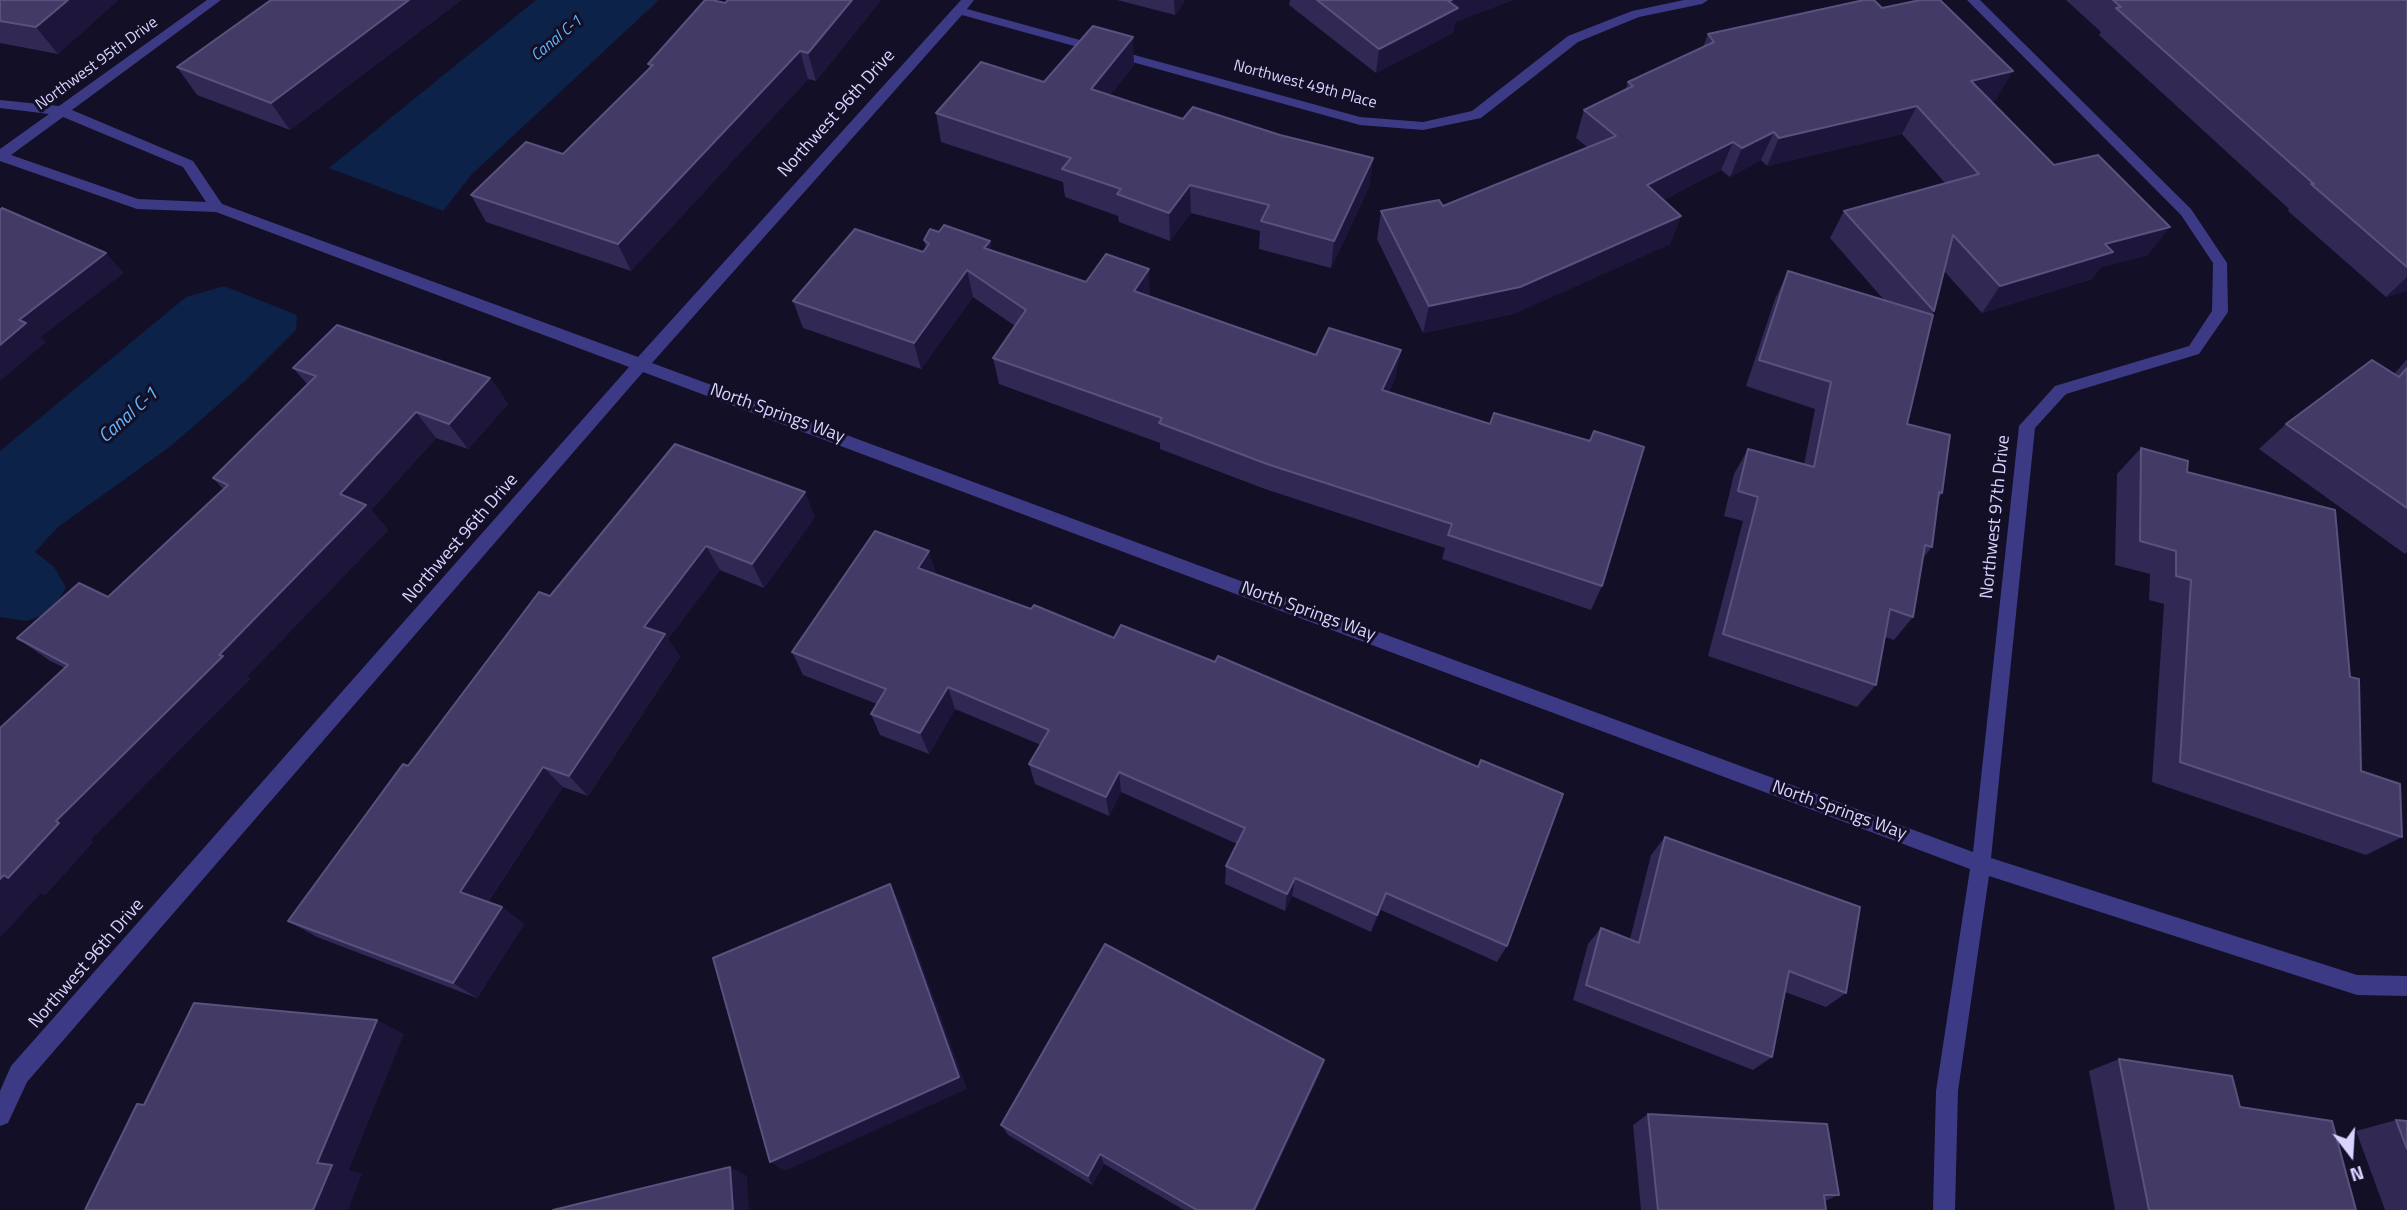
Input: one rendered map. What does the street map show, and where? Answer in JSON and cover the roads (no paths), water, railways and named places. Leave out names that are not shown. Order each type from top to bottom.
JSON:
[{"type":"street","name":"Northwest 95th Drive","points":[[0,156],[215,0]]},
{"type":"street","name":"Northwest 49th Place","points":[[963,5],[1360,121],[1423,126],[1476,115],[1573,39],[1636,14],[1702,0]]},
{"type":"street","name":"Northwest 97th Drive","points":[[1944,1210],[1947,1091],[1981,864],[2027,426],[2061,390],[2194,350],[2220,312],[2220,263],[2186,212],[1973,0]]},
{"type":"street","name":"Northwest 96th Drive","points":[[0,1115],[19,1074],[642,363],[963,5]]},
{"type":"street","points":[[0,104],[62,111],[188,164],[217,207]]},
{"type":"street","name":"North Springs Way","points":[[0,156],[137,204],[217,207],[642,363],[1981,864],[2357,985],[2407,986]]},
{"type":"water","name":"Canal C-1","points":[[536,0],[659,0],[472,174],[443,211],[329,168]]},
{"type":"water","name":"Canal C-1","points":[[224,286],[297,315],[296,330],[244,382],[171,446],[58,527],[35,552],[54,567],[66,587],[52,612],[27,621],[0,617],[0,451],[186,297]]}]
